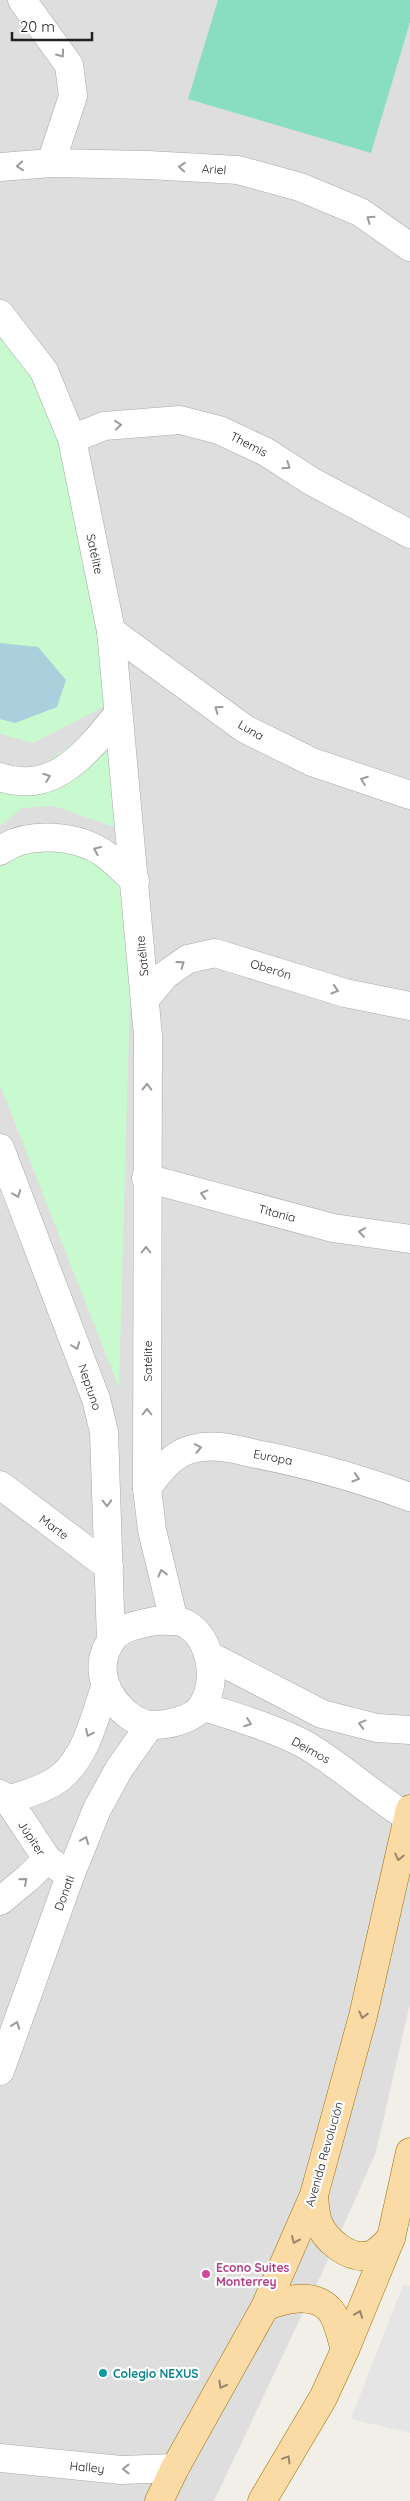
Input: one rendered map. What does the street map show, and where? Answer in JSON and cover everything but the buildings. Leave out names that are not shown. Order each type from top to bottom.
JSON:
[{"type":"main road","name":"Avenida Revolución","points":[[159,2501],[175,2468],[265,2308],[314,2195],[363,2016],[409,1813]]},
{"type":"main road","points":[[262,2501],[323,2398],[345,2350],[391,2238],[410,2152]]},
{"type":"main road","points":[[314,2195],[318,2223],[325,2235],[337,2246],[355,2254],[370,2255],[378,2251],[391,2238]]},
{"type":"main road","points":[[265,2308],[277,2302],[302,2298],[323,2305],[330,2310],[334,2317],[345,2350]]},
{"type":"street","points":[[22,0],[69,64],[73,96],[51,163]]},
{"type":"street","name":"Ariel","points":[[0,168],[51,163],[148,165],[238,170],[300,187],[360,212],[410,247]]},
{"type":"street","name":"Satélite","points":[[0,314],[44,371],[72,439],[111,631],[148,1036],[146,1178],[147,1488],[152,1530],[174,1621]]},
{"type":"street","name":"Themis","points":[[72,439],[104,426],[180,420],[219,430],[266,452],[311,481],[410,534]]},
{"type":"street","name":"Luna","points":[[111,631],[245,728],[312,762],[410,795]]},
{"type":"street","points":[[0,777],[30,782],[51,776],[73,763],[91,748],[118,714]]},
{"type":"street","points":[[0,851],[25,839],[53,836],[105,854],[135,881]]},
{"type":"street","name":"Oberón","points":[[146,998],[165,976],[188,959],[215,953],[345,993],[410,1006]]},
{"type":"street","name":"Neptuno","points":[[0,1148],[96,1399],[104,1432],[111,1640]]},
{"type":"street","name":"Titania","points":[[146,1178],[332,1228],[410,1239]]},
{"type":"street","name":"Europa","points":[[147,1488],[167,1463],[191,1449],[215,1446],[294,1461],[366,1481],[410,1497]]},
{"type":"street","name":"Marte","points":[[0,1485],[109,1567]]},
{"type":"street","points":[[4,1797],[38,1790],[61,1777],[67,1770],[92,1729],[105,1687],[104,1658],[111,1640],[122,1630],[154,1621],[174,1621],[187,1624],[198,1633],[208,1654],[210,1688],[202,1706],[186,1719],[168,1724],[150,1725],[135,1720],[116,1705],[105,1687]]},
{"type":"street","points":[[208,1654],[322,1714],[377,1728],[410,1730]]},
{"type":"street","name":"Deimos","points":[[202,1706],[302,1743],[336,1765],[382,1802],[409,1813]]},
{"type":"street","name":"Donati","points":[[0,2071],[70,1876],[97,1809],[118,1769],[150,1725]]},
{"type":"street","name":"Júpiter","points":[[4,1797],[47,1859],[70,1876]]},
{"type":"street","points":[[0,1901],[28,1878],[47,1859]]},
{"type":"street","name":"Halley","points":[[0,2458],[121,2470],[175,2468]]},
{"type":"shaded area","points":[[0,0],[410,0],[410,2003],[376,2152],[335,2245],[214,2501],[0,2501]]},
{"type":"shaded area","points":[[403,2285],[410,2286],[410,2433],[351,2419]]},
{"type":"green space","points":[[218,0],[410,0],[410,22],[371,153],[188,99]]},
{"type":"green space","points":[[0,325],[14,336],[54,421],[117,700],[33,743],[0,734]]},
{"type":"green space","points":[[107,721],[117,828],[54,806],[22,808],[0,826],[0,765],[35,769]]},
{"type":"green space","points":[[26,832],[128,879],[130,995],[119,1388],[0,1085],[0,844]]},
{"type":"water","points":[[0,643],[38,647],[66,680],[57,707],[15,723],[0,719]]},
{"type":"place","name":"Econo Suites Monterrey","points":[[206,2274]]},
{"type":"place","name":"Colegio NEXUS","points":[[103,2373]]}]
